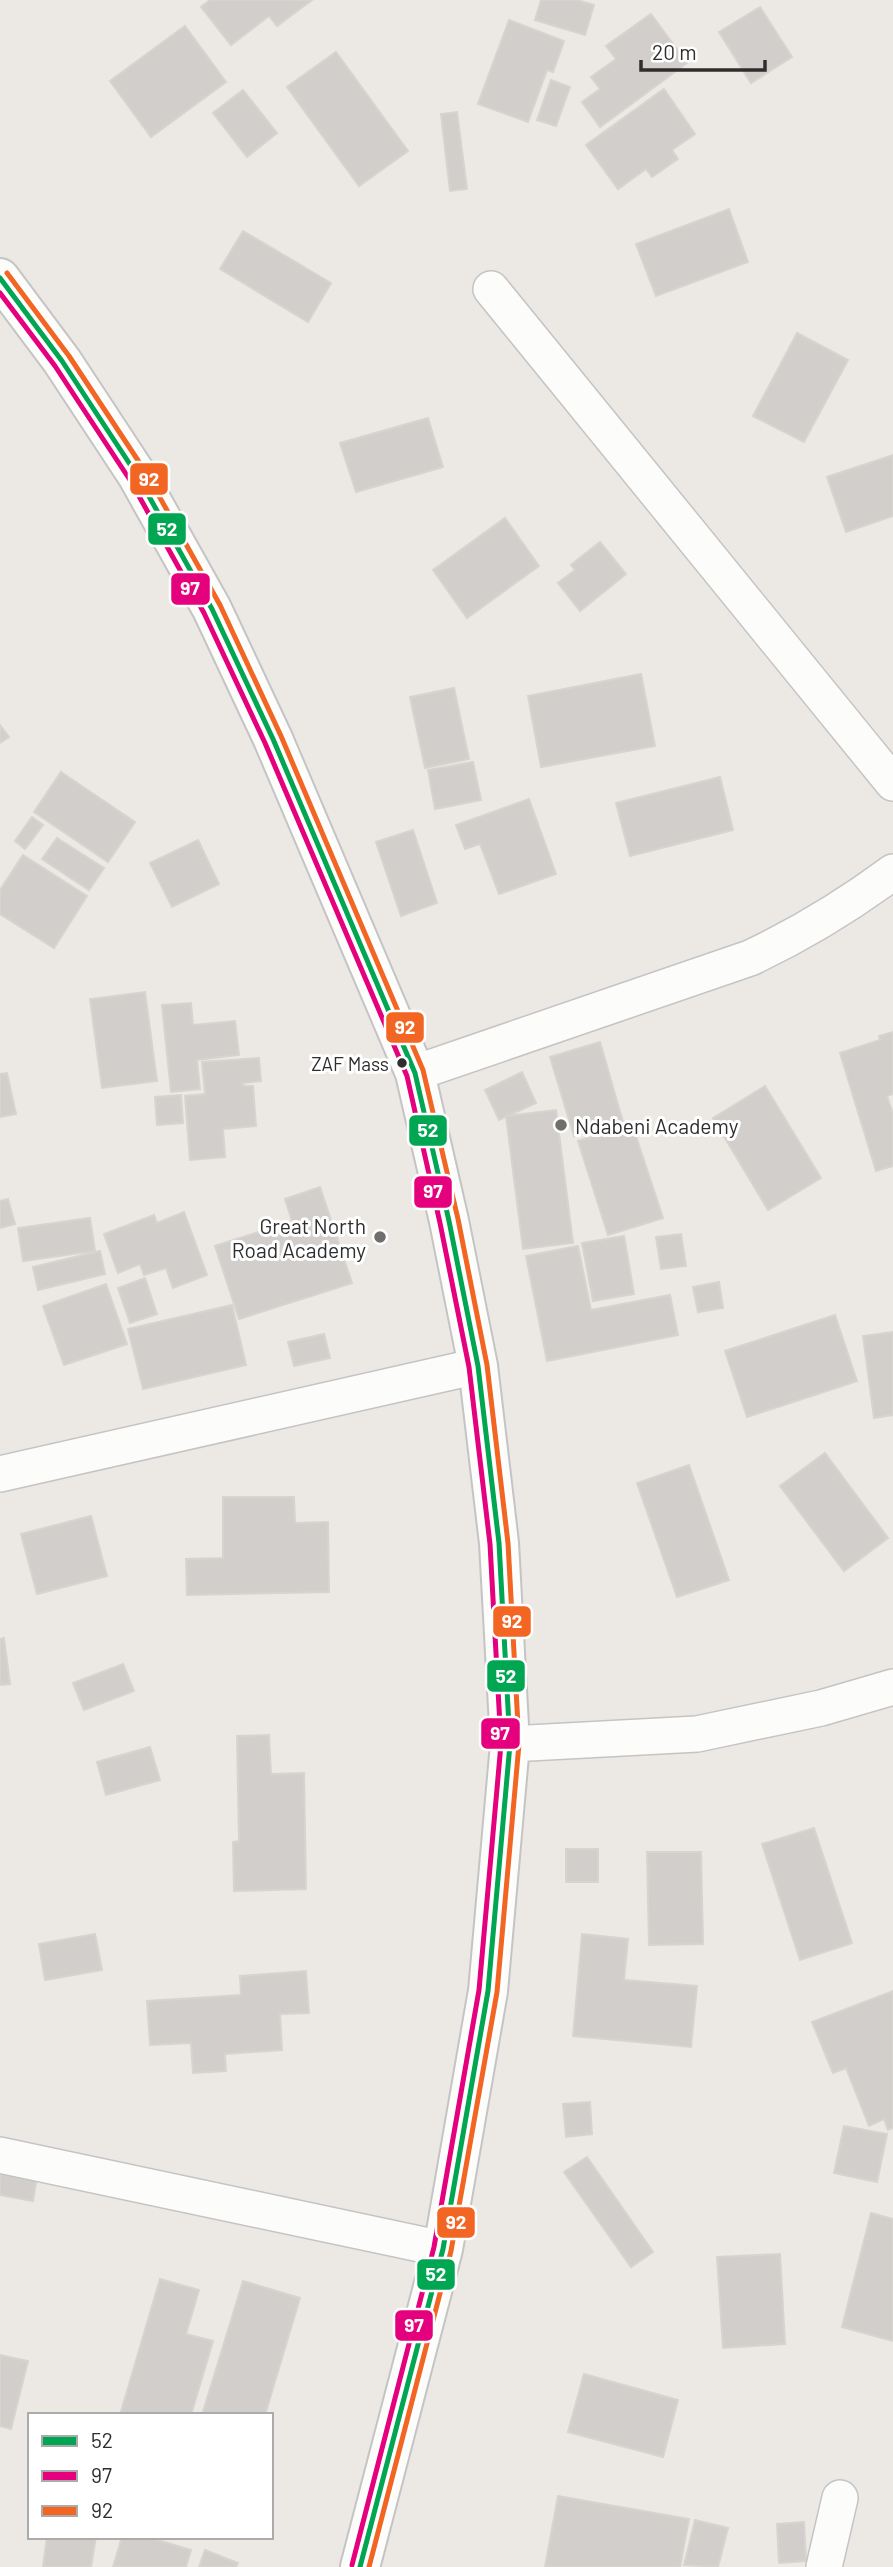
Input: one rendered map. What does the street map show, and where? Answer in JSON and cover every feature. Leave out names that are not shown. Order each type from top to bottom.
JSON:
[{"type":"main road","points":[[0,278],[62,361],[137,475],[212,609],[273,739],[415,1073],[449,1220],[478,1366],[499,1542],[510,1744],[488,1991],[443,2249],[360,2567]]},
{"type":"street","points":[[491,289],[893,783]]},
{"type":"street","points":[[415,1073],[750,958],[796,937],[846,907],[893,872]]},
{"type":"street","points":[[0,1474],[478,1366]]},
{"type":"street","points":[[510,1744],[697,1734],[821,1708],[893,1688]]},
{"type":"street","points":[[0,2155],[443,2249]]},
{"type":"street","points":[[824,2567],[840,2498]]},
{"type":"building","points":[[210,0],[312,0],[277,26],[269,16],[231,45],[201,7]]},
{"type":"building","points":[[541,0],[577,0],[594,5],[585,35],[535,20]]},
{"type":"building","points":[[760,7],[792,57],[751,83],[719,32]]},
{"type":"building","points":[[651,14],[687,63],[600,127],[582,102],[600,89],[591,77],[616,59],[606,46]]},
{"type":"building","points":[[509,20],[564,41],[553,72],[547,70],[528,122],[478,104]]},
{"type":"building","points":[[185,26],[226,82],[151,137],[110,81]]},
{"type":"building","points":[[336,52],[408,151],[359,186],[287,87]]},
{"type":"building","points":[[551,80],[570,87],[556,126],[537,120]]},
{"type":"building","points":[[664,89],[695,134],[672,150],[678,159],[652,177],[646,169],[618,189],[586,145]]},
{"type":"building","points":[[243,90],[277,133],[247,157],[213,113]]},
{"type":"building","points":[[457,112],[467,189],[450,191],[441,114]]},
{"type":"building","points":[[729,209],[748,262],[656,296],[636,244]]},
{"type":"building","points":[[243,231],[331,283],[308,322],[220,269]]},
{"type":"building","points":[[797,333],[848,360],[804,442],[753,416]]},
{"type":"building","points":[[428,418],[443,467],[356,492],[340,443]]},
{"type":"building","points":[[893,455],[893,516],[846,532],[827,477]]},
{"type":"building","points":[[505,518],[539,566],[467,618],[433,570]]},
{"type":"building","points":[[600,542],[626,574],[580,611],[558,583],[575,570],[571,565]]},
{"type":"building","points":[[641,674],[655,746],[541,767],[528,696]]},
{"type":"building","points":[[454,688],[469,759],[425,768],[410,697]]},
{"type":"building","points":[[0,725],[9,737],[0,743]]},
{"type":"building","points":[[473,762],[481,800],[435,809],[428,770]]},
{"type":"building","points":[[61,772],[135,822],[108,862],[34,812]]},
{"type":"building","points":[[720,777],[733,830],[630,856],[616,803]]},
{"type":"building","points":[[529,799],[556,874],[499,894],[480,844],[465,849],[456,825]]},
{"type":"building","points":[[32,817],[43,825],[25,849],[15,841]]},
{"type":"building","points":[[413,830],[437,903],[401,916],[376,842]]},
{"type":"building","points":[[57,838],[104,868],[89,890],[42,859]]},
{"type":"building","points":[[198,840],[219,884],[172,907],[150,863]]},
{"type":"building","points":[[23,855],[87,896],[54,948],[0,914],[0,890]]},
{"type":"building","points":[[145,992],[157,1081],[102,1088],[90,999]]},
{"type":"building","points":[[191,1003],[193,1025],[235,1021],[239,1055],[197,1060],[200,1089],[171,1092],[162,1005]]},
{"type":"building","points":[[893,1032],[893,1094],[887,1096],[893,1114],[893,1166],[876,1171],[840,1053],[880,1040],[879,1036]]},
{"type":"building","points":[[600,1042],[623,1122],[574,1136],[550,1057]]},
{"type":"building","points":[[259,1058],[261,1081],[243,1083],[244,1086],[253,1086],[256,1126],[223,1129],[225,1157],[190,1160],[185,1096],[205,1094],[202,1062]]},
{"type":"building","points":[[522,1072],[536,1103],[499,1120],[485,1090]]},
{"type":"building","points":[[7,1073],[16,1114],[0,1117],[0,1074]]},
{"type":"building","points":[[765,1086],[821,1178],[768,1210],[713,1118]]},
{"type":"building","points":[[181,1095],[183,1123],[157,1125],[155,1097]]},
{"type":"building","points":[[556,1110],[573,1243],[523,1249],[506,1116]]},
{"type":"building","points":[[632,1124],[663,1218],[608,1235],[578,1141]]},
{"type":"building","points":[[320,1187],[352,1283],[239,1319],[215,1246],[292,1221],[285,1199]]},
{"type":"building","points":[[8,1199],[15,1224],[0,1228],[0,1201]]},
{"type":"building","points":[[184,1212],[207,1275],[173,1288],[166,1268],[144,1275],[140,1264],[118,1273],[104,1234],[154,1215],[157,1223]]},
{"type":"building","points":[[90,1218],[95,1251],[23,1261],[18,1228]]},
{"type":"building","points":[[681,1234],[686,1266],[661,1269],[656,1237]]},
{"type":"building","points":[[624,1236],[634,1294],[593,1301],[582,1243]]},
{"type":"building","points":[[578,1246],[591,1310],[670,1295],[678,1335],[547,1361],[526,1256]]},
{"type":"building","points":[[100,1251],[105,1274],[38,1290],[33,1267]]},
{"type":"building","points":[[145,1278],[157,1314],[130,1323],[118,1288]]},
{"type":"building","points":[[719,1282],[723,1308],[698,1312],[693,1287]]},
{"type":"building","points":[[106,1284],[127,1344],[64,1365],[43,1306]]},
{"type":"building","points":[[232,1305],[246,1365],[143,1389],[128,1329]]},
{"type":"building","points":[[835,1315],[857,1381],[747,1417],[725,1351]]},
{"type":"building","points":[[893,1332],[893,1415],[874,1418],[863,1336]]},
{"type":"building","points":[[324,1334],[330,1358],[294,1366],[288,1342]]},
{"type":"building","points":[[825,1453],[888,1538],[844,1571],[780,1486]]},
{"type":"building","points":[[689,1465],[729,1580],[677,1597],[637,1483]]},
{"type":"building","points":[[223,1497],[294,1497],[295,1523],[328,1522],[329,1592],[187,1595],[186,1559],[223,1558]]},
{"type":"building","points":[[91,1516],[107,1576],[37,1594],[21,1534]]},
{"type":"building","points":[[4,1638],[10,1684],[0,1685],[0,1639]]},
{"type":"building","points":[[123,1664],[134,1691],[84,1710],[73,1683]]},
{"type":"building","points":[[269,1735],[271,1774],[304,1773],[306,1889],[234,1891],[233,1842],[239,1841],[237,1736]]},
{"type":"building","points":[[150,1747],[160,1780],[106,1795],[97,1762]]},
{"type":"building","points":[[814,1828],[852,1943],[800,1960],[762,1844]]},
{"type":"building","points":[[566,1849],[598,1849],[598,1882],[566,1882]]},
{"type":"building","points":[[647,1852],[701,1852],[703,1944],[649,1945]]},
{"type":"building","points":[[95,1934],[102,1970],[45,1980],[39,1944]]},
{"type":"building","points":[[582,1934],[628,1939],[624,1980],[697,1986],[691,2047],[573,2036]]},
{"type":"building","points":[[306,1971],[309,2013],[280,2014],[282,2050],[225,2054],[226,2071],[193,2073],[191,2043],[150,2045],[147,2001],[241,1995],[240,1976]]},
{"type":"building","points":[[893,1991],[893,2128],[888,2130],[884,2119],[869,2126],[846,2068],[833,2073],[812,2022]]},
{"type":"building","points":[[590,2102],[592,2134],[566,2137],[563,2104]]},
{"type":"building","points":[[844,2126],[887,2134],[877,2182],[834,2173]]},
{"type":"building","points":[[587,2157],[653,2252],[631,2267],[564,2172]]},
{"type":"building","points":[[0,2163],[38,2170],[33,2201],[0,2195]]},
{"type":"building","points":[[871,2213],[893,2219],[893,2341],[842,2327]]},
{"type":"building","points":[[780,2254],[785,2344],[723,2348],[717,2257]]},
{"type":"building","points":[[160,2279],[199,2290],[186,2334],[213,2341],[192,2413],[121,2413]]},
{"type":"building","points":[[243,2281],[300,2298],[266,2413],[203,2413]]},
{"type":"building","points":[[0,2355],[28,2361],[11,2429],[0,2426]]},
{"type":"building","points":[[584,2374],[678,2400],[663,2457],[568,2432]]},
{"type":"building","points":[[558,2496],[689,2519],[680,2567],[545,2567]]},
{"type":"building","points":[[695,2520],[728,2528],[718,2567],[684,2565]]},
{"type":"building","points":[[804,2522],[806,2561],[779,2563],[777,2524]]},
{"type":"building","points":[[47,2539],[96,2539],[91,2567],[43,2567]]},
{"type":"building","points":[[121,2539],[155,2539],[191,2550],[186,2567],[113,2567]]},
{"type":"building","points":[[205,2550],[238,2563],[236,2567],[199,2567]]},
{"type":"transit line","name":"92","points":[[7,273],[69,356],[145,471],[220,605],[281,736],[423,1070],[458,1219],[487,1365],[508,1543],[519,1744],[497,1992],[451,2251],[369,2567]]},
{"type":"transit line","name":"52","points":[[0,278],[62,361],[137,475],[212,609],[273,739],[415,1073],[449,1221],[478,1366],[499,1543],[510,1744],[488,1991],[443,2249],[360,2567]]},
{"type":"transit line","name":"97","points":[[0,293],[55,366],[130,480],[204,613],[265,743],[407,1076],[469,1367],[490,1544],[501,1744],[479,1990],[434,2247],[352,2565]]},
{"type":"place","name":"ZAF Mass","points":[[402,1063]]},
{"type":"place","name":"Ndabeni Academy","points":[[561,1125]]},
{"type":"place","name":"Great North Road Academy","points":[[380,1237]]}]
